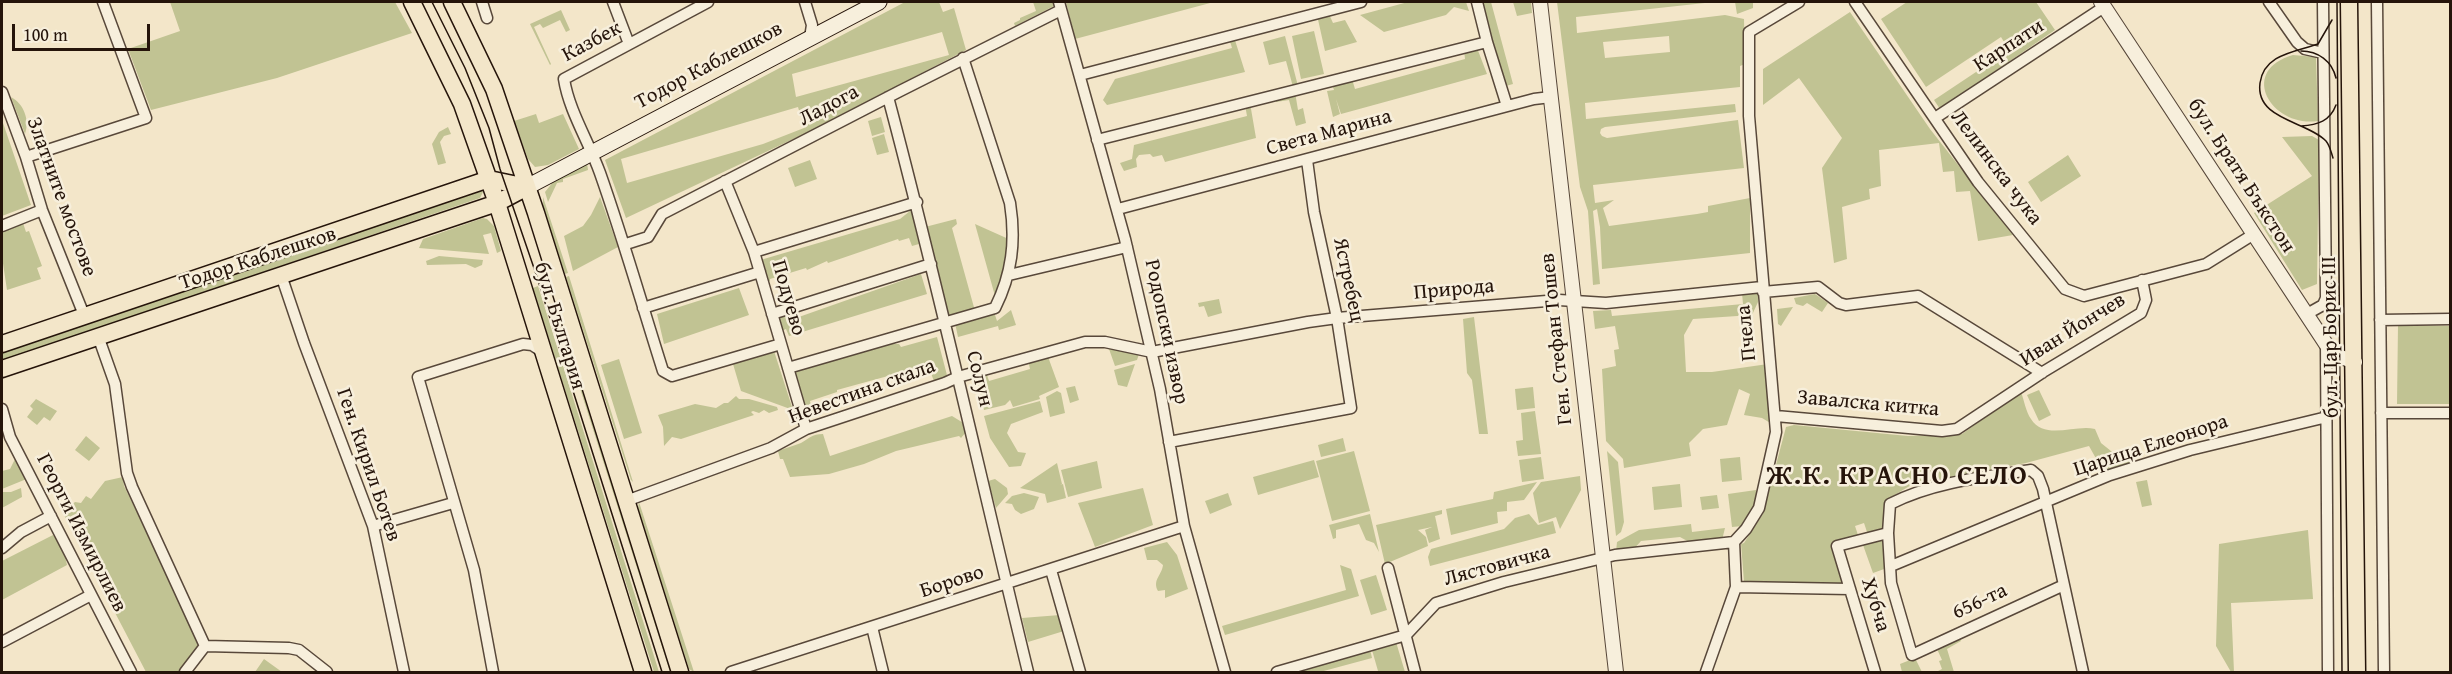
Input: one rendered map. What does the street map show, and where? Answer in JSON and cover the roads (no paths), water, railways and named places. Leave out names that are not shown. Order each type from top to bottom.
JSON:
[{"type":"main road","name":"бул. България","points":[[412,2],[462,104],[489,179],[643,672]]},
{"type":"main road","name":"бул. България","points":[[452,2],[494,89],[680,672]]},
{"type":"main road","name":"Тодор Каблешков","points":[[2,369],[497,203],[879,2]]},
{"type":"main road","name":"бул. Цар Борис III","points":[[2349,2],[2357,672]]},
{"type":"main road","points":[[489,179],[527,187]]},
{"type":"main road","name":"Тодор Каблешков","points":[[2,344],[489,179]]},
{"type":"street","points":[[26,157],[146,118],[103,2]]},
{"type":"street","points":[[482,2],[487,18]]},
{"type":"street","points":[[613,2],[629,44]]},
{"type":"street","name":"Казбек","points":[[593,152],[566,95],[564,79],[708,2]]},
{"type":"street","points":[[805,2],[812,25],[810,38]]},
{"type":"street","points":[[1080,75],[1361,2]]},
{"type":"street","points":[[1477,2],[1507,106]]},
{"type":"street","name":"Ген. Стефан Тошев","points":[[1540,2],[1616,672]]},
{"type":"street","name":"Пчела","points":[[1734,542],[1746,529],[1759,508],[1776,432],[1762,290],[1749,116],[1749,32],[1799,2]]},
{"type":"street","name":"Лелинска чука","points":[[1855,2],[1978,182],[2066,289],[2084,296],[2142,280]]},
{"type":"street","points":[[2269,2],[2297,42],[2305,49],[2323,53]]},
{"type":"street","name":"бул. Цар Борис III","points":[[2307,314],[2323,304],[2326,298],[2323,2]]},
{"type":"street","points":[[2376,2],[2384,672]]},
{"type":"street","name":"Карпати","points":[[1935,118],[2102,4]]},
{"type":"street","name":"бул. Братя Бъкстон","points":[[2102,4],[2326,344],[2337,356],[2355,362]]},
{"type":"street","name":"Родопски извор","points":[[1060,6],[1118,209],[1152,352],[1184,526],[1225,672]]},
{"type":"street","name":"Ладога","points":[[626,244],[648,237],[663,214],[1060,6]]},
{"type":"street","points":[[1097,140],[1487,42]]},
{"type":"street","points":[[788,368],[994,308],[1009,275],[1013,241],[1010,203],[963,58]]},
{"type":"street","name":"Златните мостове","points":[[2,92],[26,157],[42,210],[84,315]]},
{"type":"street","name":"Солун","points":[[888,97],[932,264],[1028,672]]},
{"type":"street","name":"Света Марина","points":[[1118,209],[1507,106],[1551,97]]},
{"type":"street","points":[[593,152],[626,244],[663,371],[672,376],[781,344]]},
{"type":"street","name":"Ястребец","points":[[1169,442],[1351,408],[1337,318],[1319,237],[1307,160]]},
{"type":"street","name":"Подуево","points":[[725,181],[754,252],[806,429]]},
{"type":"street","points":[[754,252],[916,202]]},
{"type":"street","points":[[2,226],[42,210]]},
{"type":"street","name":"Иван Йончев","points":[[1957,429],[2042,373],[2141,313],[2146,300],[2142,280],[2206,264],[2254,234]]},
{"type":"street","points":[[1009,275],[1127,247]]},
{"type":"street","points":[[772,314],[932,264]]},
{"type":"street","points":[[643,308],[760,272]]},
{"type":"street","name":"Ген. Кирил Ботев","points":[[281,275],[373,526],[404,672]]},
{"type":"street","name":"Природа","points":[[1152,352],[1337,318],[1559,300],[1606,303],[1818,286],[1839,303],[1852,306],[1918,296],[2042,373]]},
{"type":"street","points":[[523,344],[533,318]]},
{"type":"street","points":[[2380,320],[2451,319]]},
{"type":"street","points":[[98,336],[115,384],[127,473],[205,646]]},
{"type":"street","name":"Невестина скала","points":[[626,501],[773,447],[806,429],[939,386],[958,377],[1085,342],[1111,343],[1152,352]]},
{"type":"street","points":[[493,672],[474,570],[418,377],[523,344],[532,345],[543,352]]},
{"type":"street","name":"бул. Цар Борис III","points":[[2326,344],[2328,672]]},
{"type":"street","name":"Георги Измирлиев","points":[[2,409],[6,440],[51,516],[92,595],[126,671]]},
{"type":"street","points":[[2381,413],[2451,413]]},
{"type":"street","name":"Завалска китка","points":[[1776,416],[1914,429],[1942,431],[1957,429]]},
{"type":"street","name":"Царица Елеонора","points":[[1891,567],[2110,475],[2190,450],[2327,417]]},
{"type":"street","points":[[1891,567],[1888,533],[1890,504],[1915,492],[1980,477],[2031,470],[2038,476],[2046,503],[2083,672]]},
{"type":"street","points":[[373,526],[453,502]]},
{"type":"street","points":[[2,549],[21,532],[51,516]]},
{"type":"street","name":"Борово","points":[[731,672],[1184,526]]},
{"type":"street","name":"Хубча","points":[[1875,672],[1837,546],[1888,533]]},
{"type":"street","points":[[1602,558],[1734,542],[1736,587],[1706,672]]},
{"type":"street","name":"Лястовичка","points":[[1406,635],[1436,603],[1504,582],[1602,558]]},
{"type":"street","name":"656-та","points":[[1891,567],[1891,583],[1912,655],[2064,585]]},
{"type":"street","points":[[1388,568],[1415,672]]},
{"type":"street","points":[[1051,570],[1080,672]]},
{"type":"street","points":[[1736,587],[1850,589]]},
{"type":"street","points":[[2,642],[92,595]]},
{"type":"street","points":[[872,627],[883,672]]},
{"type":"street","points":[[1277,672],[1406,635]]},
{"type":"street","points":[[185,672],[205,646]]},
{"type":"street","points":[[205,646],[299,650],[327,672]]},
{"type":"tram line","points":[[432,2],[465,68],[489,128],[500,169],[536,274],[662,672]]},
{"type":"tram line","points":[[2337,2],[2342,672]]},
{"type":"tram line","points":[[2332,20],[2318,44],[2274,60],[2263,73],[2260,83],[2261,95],[2266,105],[2284,118],[2318,134],[2326,141],[2333,158]]},
{"type":"tram line","points":[[2301,51],[2307,51],[2323,58],[2328,62],[2336,78]]},
{"type":"tram line","points":[[2301,126],[2323,121],[2336,105]]},
{"type":"district","name":"Ж.К. КРАСНО СЕЛО","points":[[1897,477]]}]
